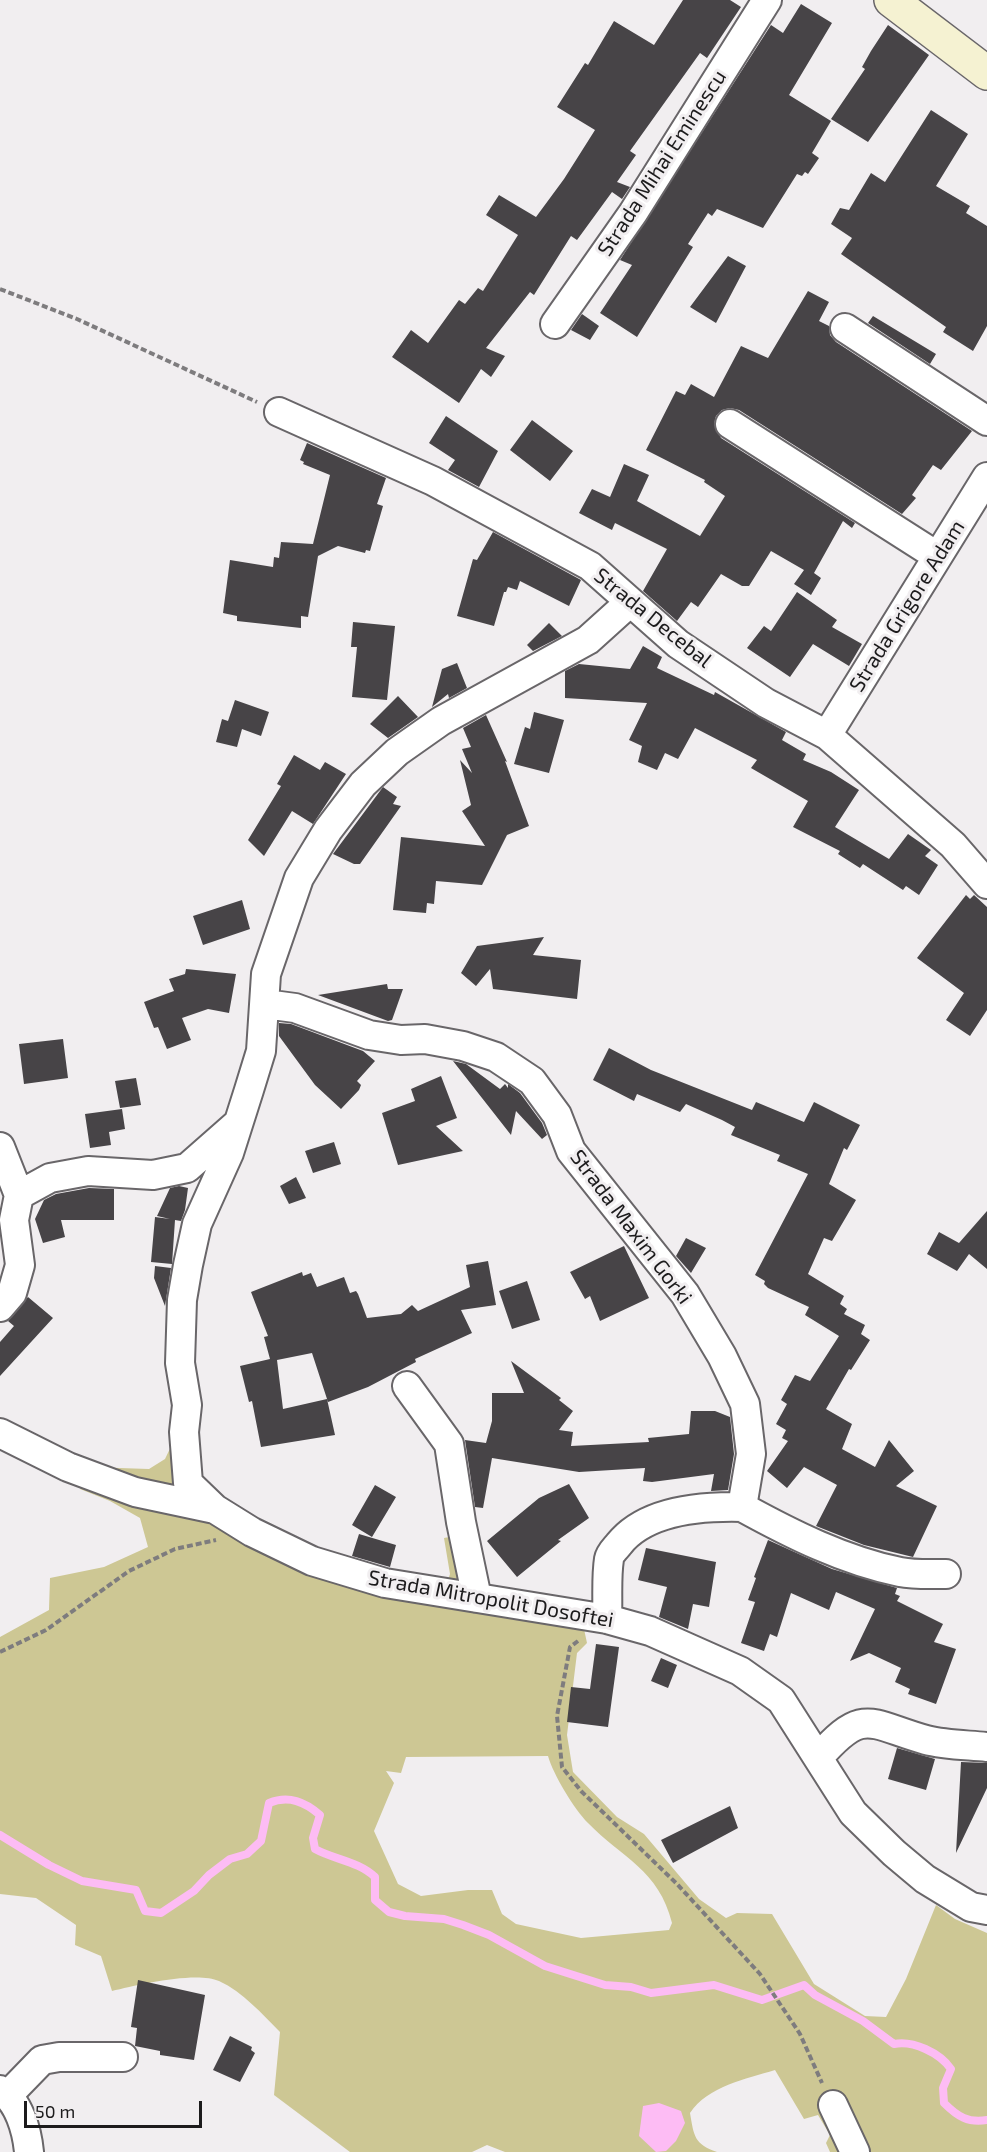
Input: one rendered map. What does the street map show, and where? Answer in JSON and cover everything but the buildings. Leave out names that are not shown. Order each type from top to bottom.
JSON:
[{"type":"main road","points":[[891,0],[987,74]]},
{"type":"street","name":"Strada Mihai Eminescu","points":[[555,324],[633,213],[766,0]]},
{"type":"street","points":[[845,328],[987,421]]},
{"type":"street","name":"Strada Decebal","points":[[279,412],[433,481],[590,566],[629,603],[678,644],[766,703],[827,735],[953,845],[987,884]]},
{"type":"street","points":[[730,424],[937,556]]},
{"type":"street","name":"Strada Grigore Adam","points":[[827,735],[987,477]]},
{"type":"street","points":[[215,1509],[188,1483],[184,1432],[187,1405],[180,1363],[182,1300],[197,1224],[229,1153],[261,1051],[266,974],[299,878],[328,830],[363,784],[397,752],[441,721],[588,640],[629,603]]},
{"type":"street","name":"Strada Maxim Gorki","points":[[265,1004],[295,1008],[369,1035],[401,1040],[425,1039],[464,1046],[496,1057],[532,1081],[557,1114],[571,1151],[686,1294],[722,1356],[745,1404],[751,1454],[742,1507]]},
{"type":"street","points":[[11,1211],[50,1178],[88,1171],[153,1175],[187,1168],[238,1123]]},
{"type":"street","points":[[0,1147],[20,1265],[12,1293],[0,1307]]},
{"type":"street","points":[[407,1386],[449,1444],[461,1522],[477,1598]]},
{"type":"street","name":"Strada Mitropolit Dosoftei","points":[[0,1433],[68,1467],[135,1492],[215,1509],[252,1532],[312,1561],[385,1583],[607,1618],[650,1631],[740,1671],[781,1700],[853,1813],[894,1853],[934,1884],[971,1906],[987,1910]]},
{"type":"street","points":[[607,1618],[609,1556],[629,1532],[650,1520],[720,1507],[742,1507],[783,1530],[869,1564],[902,1572],[946,1574]]},
{"type":"street","points":[[819,1757],[838,1736],[852,1725],[865,1722],[890,1727],[927,1740],[987,1747]]},
{"type":"street","points":[[29,2152],[22,2120],[4,2092],[42,2060],[59,2057],[123,2057]]},
{"type":"street","points":[[833,2105],[855,2152]]},
{"type":"path","points":[[0,289],[77,319],[279,412]]},
{"type":"path","points":[[0,1652],[46,1630],[129,1571],[175,1550],[252,1532]]},
{"type":"path","points":[[607,1618],[570,1647],[557,1716],[562,1767],[581,1791],[677,1884],[760,1974],[800,2034],[833,2105]]},
{"type":"shaded area","points":[[177,1434],[202,1485],[216,1499],[332,1559],[446,1587],[450,1574],[444,1538],[470,1533],[482,1583],[496,1590],[579,1606],[587,1643],[577,1653],[567,1735],[573,1772],[617,1817],[644,1834],[699,1899],[726,1918],[737,1913],[772,1914],[814,1984],[865,2016],[886,2017],[906,1979],[936,1905],[955,1919],[987,1933],[987,2152],[830,2152],[826,2143],[830,2135],[818,2115],[804,2119],[775,2070],[740,2080],[717,2090],[707,2096],[690,2113],[696,2138],[704,2146],[717,2152],[505,2152],[487,2145],[472,2152],[350,2152],[274,2095],[280,2032],[236,1991],[209,1978],[182,1978],[112,1991],[101,1956],[75,1945],[76,1925],[36,1898],[0,1894],[0,1637],[49,1610],[50,1578],[104,1567],[148,1547],[140,1518],[110,1501],[80,1489],[89,1467],[149,1469],[165,1459]],"holes":[[[548,1756],[554,1772],[582,1817],[649,1877],[666,1905],[672,1923],[669,1930],[581,1938],[516,1924],[502,1914],[492,1890],[468,1890],[421,1896],[398,1884],[374,1831],[394,1783],[386,1771],[401,1773],[406,1757]]]},
{"type":"shaded area","points":[[659,2103],[681,2111],[685,2123],[676,2141],[666,2151],[656,2152],[639,2136],[643,2106]]},
{"type":"waterway","points":[[0,1835],[49,1865],[82,1881],[136,1890],[145,1911],[161,1913],[194,1891],[209,1875],[230,1859],[247,1854],[261,1841],[269,1803],[283,1800],[296,1801],[320,1815],[313,1838],[315,1849],[361,1867],[375,1877],[375,1900],[389,1912],[405,1916],[444,1919],[463,1925],[489,1935],[545,1966],[605,1985],[631,1987],[651,1993],[714,1985],[762,2000],[804,1985],[815,1995],[863,2021],[894,2044],[917,2046],[940,2058],[951,2069],[943,2088],[944,2103],[964,2118],[974,2121],[987,2120]]}]
